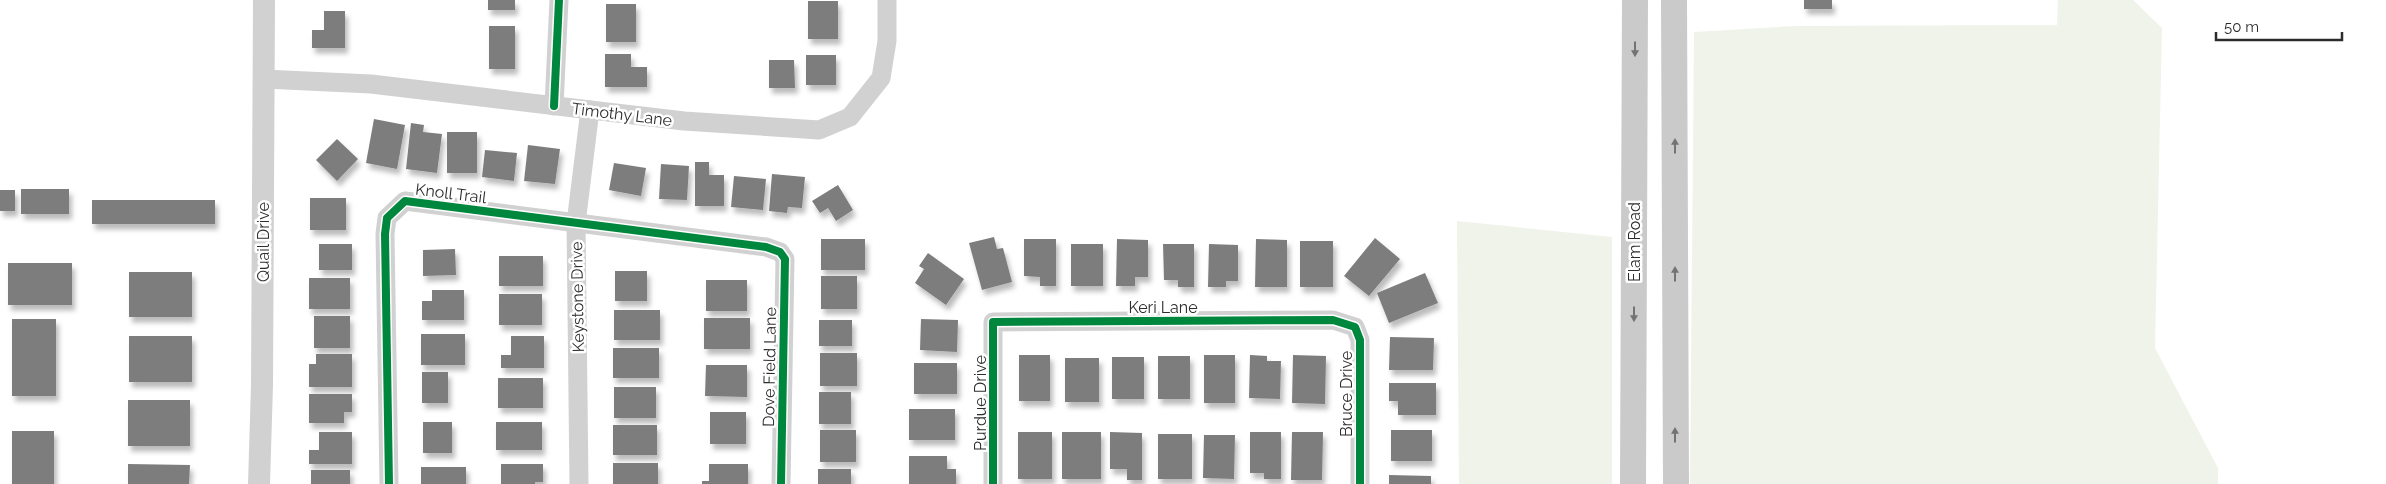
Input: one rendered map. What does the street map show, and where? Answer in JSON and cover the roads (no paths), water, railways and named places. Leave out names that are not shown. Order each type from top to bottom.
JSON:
[{"type":"main road","name":"Elam Road","points":[[1633,484],[1635,0]]},
{"type":"main road","points":[[1674,0],[1676,484]]},
{"type":"main road","points":[[1634,195],[1675,194]]},
{"type":"street","name":"Quail Drive","points":[[259,484],[262,385],[264,0]]},
{"type":"street","points":[[554,106],[559,0]]},
{"type":"street","name":"Timothy Lane","points":[[264,80],[372,84],[684,121],[819,130],[850,118],[881,78],[887,41],[887,0]]},
{"type":"street","name":"Keystone Drive","points":[[579,484],[576,223],[590,110]]},
{"type":"street","name":"Knoll Trail","points":[[389,484],[385,234],[387,218],[405,201],[766,247],[780,252]]},
{"type":"street","name":"Dove Field Lane","points":[[780,252],[785,259],[781,484]]},
{"type":"street","name":"Keri Lane","points":[[994,322],[1333,320]]},
{"type":"street","name":"Bruce Drive","points":[[1333,320],[1355,327],[1360,340],[1360,484]]},
{"type":"street","name":"Purdue Drive","points":[[993,484],[994,322]]}]
